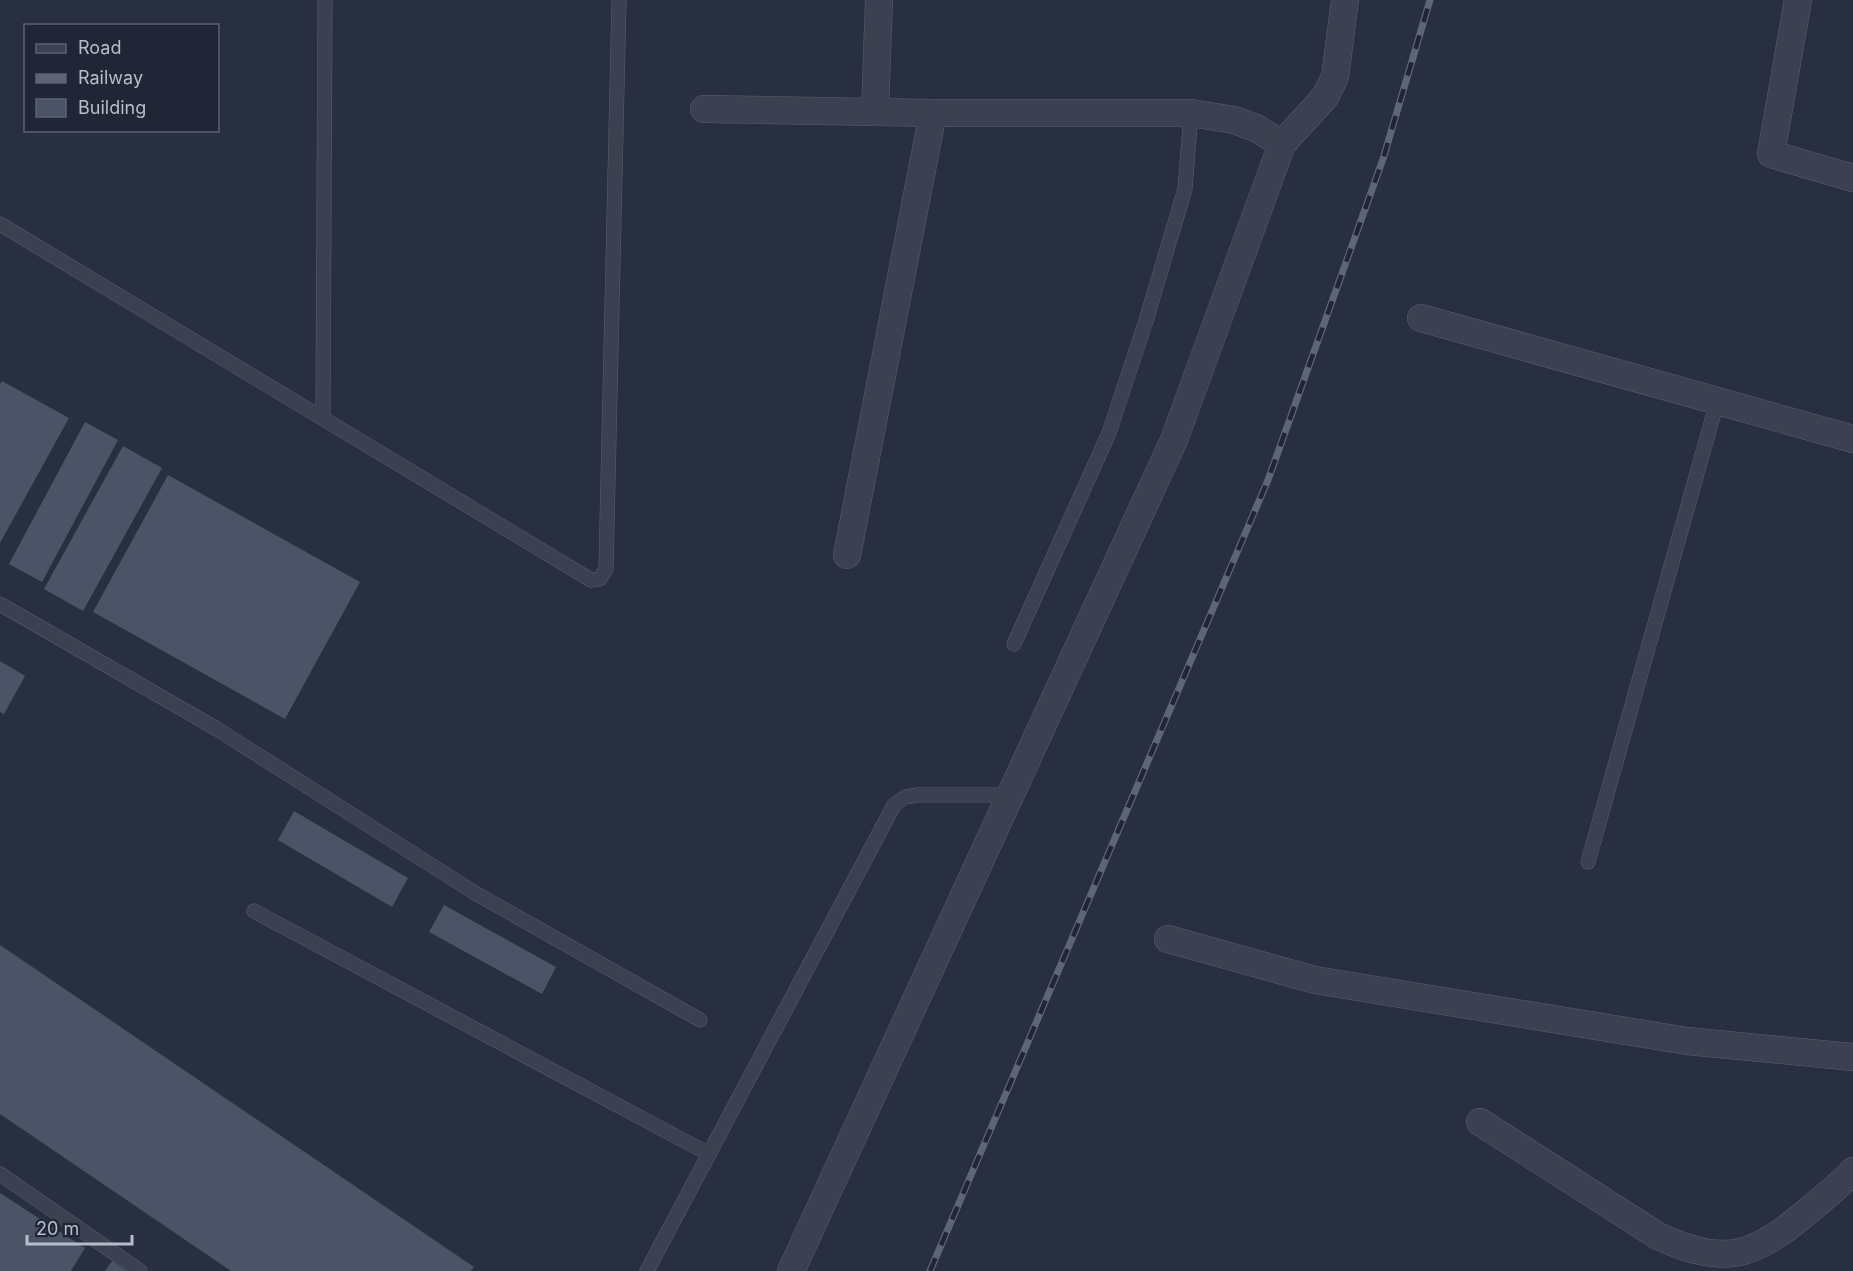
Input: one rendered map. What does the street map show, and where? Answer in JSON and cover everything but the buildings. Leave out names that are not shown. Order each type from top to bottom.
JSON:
[{"type":"street","points":[[875,112],[879,0]]},
{"type":"street","points":[[791,1271],[1173,440],[1282,144],[1325,97],[1335,77],[1345,0]]},
{"type":"street","points":[[1798,0],[1771,154],[1853,178]]},
{"type":"street","points":[[704,109],[933,113],[1191,113],[1234,120],[1256,128],[1282,144]]},
{"type":"street","points":[[847,555],[933,113]]},
{"type":"street","points":[[1421,318],[1853,439]]},
{"type":"street","points":[[1168,939],[1315,980],[1687,1041],[1853,1058]]},
{"type":"street","points":[[1480,1122],[1658,1236],[1685,1249],[1717,1254],[1744,1253],[1776,1238],[1852,1175]]},
{"type":"lane","points":[[323,418],[325,0]]},
{"type":"lane","points":[[0,224],[591,580],[600,579],[606,569],[619,0]]},
{"type":"lane","points":[[1014,644],[1109,433],[1145,324],[1185,189],[1191,113]]},
{"type":"lane","points":[[1588,862],[1717,402]]},
{"type":"lane","points":[[0,604],[217,729],[475,893],[700,1020]]},
{"type":"lane","points":[[647,1271],[894,805],[905,797],[918,795],[1010,795]]},
{"type":"lane","points":[[254,911],[709,1154]]},
{"type":"lane","points":[[0,1174],[140,1271]]},
{"type":"railway","points":[[930,1271],[1268,480],[1383,159],[1430,0]]}]
